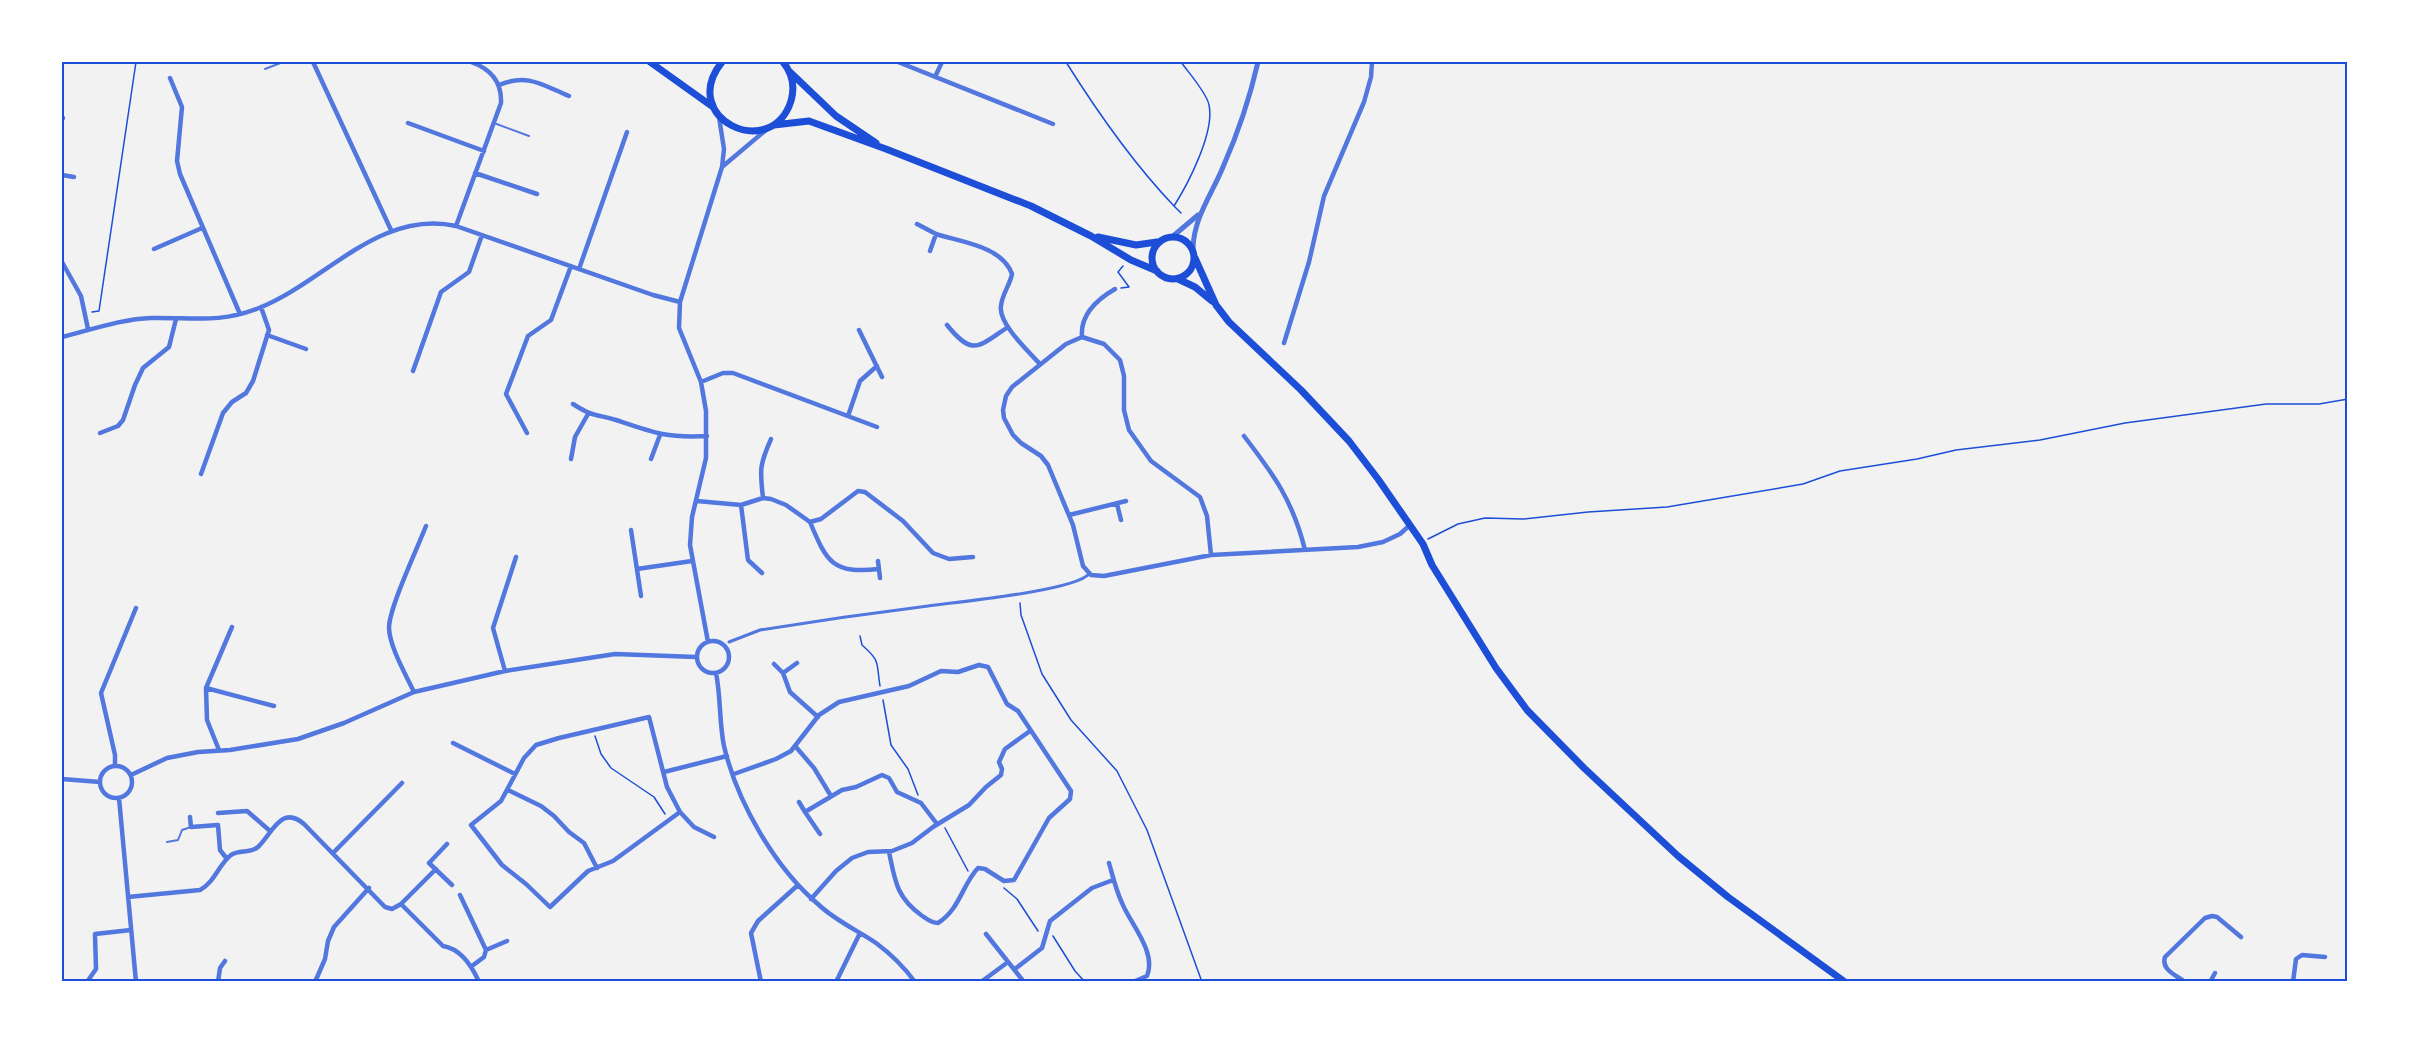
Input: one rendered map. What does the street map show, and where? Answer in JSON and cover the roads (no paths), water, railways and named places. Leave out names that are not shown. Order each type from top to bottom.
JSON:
[{"type":"main road","points":[[650,62],[713,107]]},
{"type":"main road","points":[[722,62],[711,82],[710,93],[713,107],[719,117],[731,126],[757,131],[809,121],[1031,206],[1166,278],[1178,279],[1196,287],[1216,305],[1239,333],[1289,378],[1334,424],[1365,461],[1423,544],[1432,565],[1496,668],[1527,710],[1552,737],[1678,856],[1728,897],[1845,981]]},
{"type":"main road","points":[[783,62],[837,116],[886,149]]},
{"type":"main road","points":[[771,127],[785,112],[792,98],[793,84],[789,70]]},
{"type":"main road","points":[[1091,236],[1136,245],[1172,237],[1184,240],[1193,248],[1195,258],[1216,305]]},
{"type":"main road","points":[[1157,242],[1152,259],[1157,272]]},
{"type":"main road","points":[[1178,279],[1191,269],[1195,258]]},
{"type":"street","points":[[323,62],[314,63],[391,230]]},
{"type":"street","points":[[456,226],[501,104],[499,85],[488,70],[471,62]]},
{"type":"street","points":[[898,62],[1053,124]]},
{"type":"street","points":[[935,77],[942,62]]},
{"type":"street","points":[[1193,248],[1194,232],[1200,214],[1233,142],[1258,62]]},
{"type":"street","points":[[1284,343],[1309,262],[1324,196],[1364,102],[1372,62]]},
{"type":"street","points":[[170,78],[182,107],[177,161],[180,174],[240,314]]},
{"type":"street","points":[[499,85],[512,80],[524,79],[569,96]]},
{"type":"street","points":[[708,642],[692,561],[692,518],[706,459],[706,411],[701,382],[679,328],[680,302],[722,167],[724,149],[719,117]]},
{"type":"street","points":[[408,123],[484,151]]},
{"type":"street","points":[[722,167],[771,127]]},
{"type":"street","points":[[579,269],[627,132]]},
{"type":"street","points":[[476,173],[537,194]]},
{"type":"street","points":[[62,175],[74,177]]},
{"type":"street","points":[[1172,237],[1200,214]]},
{"type":"street","points":[[62,337],[88,329],[140,319],[213,319],[240,314],[292,292],[373,239],[391,230],[425,223],[456,226],[652,295],[680,302]]},
{"type":"street","points":[[916,224],[936,234],[988,251],[1008,266],[1012,274],[1000,307],[1001,315],[1008,327],[1040,364]]},
{"type":"street","points":[[154,249],[202,228]]},
{"type":"street","points":[[930,251],[936,234]]},
{"type":"street","points":[[413,371],[441,292],[470,272],[482,235]]},
{"type":"street","points":[[62,262],[81,296],[88,329]]},
{"type":"street","points":[[527,433],[506,394],[528,336],[551,320],[572,266]]},
{"type":"street","points":[[1082,337],[1081,326],[1088,312],[1114,289]]},
{"type":"street","points":[[201,474],[223,414],[228,406],[250,388],[267,335],[268,324],[261,307]]},
{"type":"street","points":[[100,433],[118,426],[123,420],[143,368],[169,347],[176,319]]},
{"type":"street","points":[[947,325],[961,341],[973,346],[979,346],[1008,327]]},
{"type":"street","points":[[859,330],[882,377]]},
{"type":"street","points":[[267,335],[306,349]]},
{"type":"street","points":[[1211,555],[1207,516],[1200,497],[1151,461],[1129,430],[1124,410],[1123,370],[1120,360],[1104,344],[1082,337],[1066,344],[1008,391],[1003,405],[1003,415],[1017,439],[1045,461],[1070,515],[1083,566],[1089,574],[1104,576],[1211,555],[1358,547],[1400,534],[1410,525]]},
{"type":"street","points":[[848,416],[860,381],[877,366]]},
{"type":"street","points":[[701,382],[723,373],[733,373],[877,427]]},
{"type":"street","points":[[573,404],[588,414],[613,419],[660,435],[707,436]]},
{"type":"street","points":[[571,459],[575,437],[588,414]]},
{"type":"street","points":[[651,459],[660,435]]},
{"type":"street","points":[[1244,436],[1280,483],[1299,523],[1305,550]]},
{"type":"street","points":[[763,498],[759,475],[771,439]]},
{"type":"street","points":[[810,522],[821,519],[858,492],[865,492],[903,521],[933,553],[949,559],[973,557]]},
{"type":"street","points":[[697,501],[741,505],[763,498],[786,505],[810,522],[816,538],[833,564],[854,572],[879,569]]},
{"type":"street","points":[[1070,515],[1126,501]]},
{"type":"street","points":[[1117,504],[1121,520]]},
{"type":"street","points":[[741,505],[748,560],[762,573]]},
{"type":"street","points":[[414,692],[393,644],[389,628],[426,526]]},
{"type":"street","points":[[631,530],[641,596]]},
{"type":"street","points":[[505,671],[493,628],[516,557]]},
{"type":"street","points":[[637,569],[692,561]]},
{"type":"street","points":[[878,561],[880,578]]},
{"type":"street","points":[[729,642],[760,630],[1021,593],[1073,583],[1085,579],[1089,574]]},
{"type":"street","points":[[115,766],[115,755],[101,693],[136,608]]},
{"type":"street","points":[[219,750],[207,720],[206,688],[232,627]]},
{"type":"street","points":[[708,642],[721,643],[728,653],[726,666],[716,673],[702,670],[696,657],[699,647],[708,642]]},
{"type":"street","points":[[131,775],[167,758],[298,739],[344,723],[414,692],[505,671],[615,654],[696,657]]},
{"type":"street","points":[[783,673],[797,663]]},
{"type":"street","points":[[774,664],[783,673],[790,692],[818,717]]},
{"type":"street","points":[[734,774],[776,759],[796,747],[818,717],[843,700],[909,686],[941,671],[958,672],[981,665],[990,669],[1007,704],[1017,710],[1071,794],[1067,803],[1049,818],[1014,880],[1004,881],[985,868],[978,868],[968,881],[960,900],[942,921],[935,923],[902,898],[889,852]]},
{"type":"street","points":[[716,673],[727,756],[747,807],[764,838],[798,885],[812,899],[829,914],[888,953],[915,981]]},
{"type":"street","points":[[206,688],[274,706]]},
{"type":"street","points":[[680,812],[613,861],[588,871],[550,907],[502,865],[471,825],[497,805],[508,790],[524,758],[536,745],[649,717],[671,798],[694,828],[714,837]]},
{"type":"street","points":[[812,899],[831,876],[852,858],[868,852],[889,852],[912,843],[937,824],[969,805],[986,787],[1000,777],[1002,769],[999,762],[1002,752],[1030,731]]},
{"type":"street","points":[[453,743],[515,774]]},
{"type":"street","points":[[796,747],[814,768],[831,796]]},
{"type":"street","points":[[664,772],[727,756]]},
{"type":"street","points":[[115,766],[124,768],[131,775],[130,789],[119,798],[106,794],[100,782],[103,773],[115,766]]},
{"type":"street","points":[[806,812],[842,790],[858,786],[875,777],[886,776],[898,794],[924,806],[937,824]]},
{"type":"street","points":[[62,779],[100,782]]},
{"type":"street","points":[[333,853],[402,783]]},
{"type":"street","points":[[508,790],[540,806],[554,816],[569,832],[584,843],[597,868]]},
{"type":"street","points":[[119,798],[136,981]]},
{"type":"street","points":[[799,802],[820,834]]},
{"type":"street","points":[[218,813],[247,811],[270,831]]},
{"type":"street","points":[[190,817],[191,827],[219,825],[220,850],[227,859]]},
{"type":"street","points":[[128,897],[200,890],[207,885],[227,859],[237,852],[255,849],[285,818],[295,818],[304,824],[369,888],[385,907],[392,909],[401,904],[436,870]]},
{"type":"street","points":[[447,844],[429,863],[452,885]]},
{"type":"street","points":[[1109,863],[1122,904],[1142,939],[1148,963],[1147,976],[1133,981]]},
{"type":"street","points":[[1015,969],[1042,948],[1045,941],[1045,930],[1050,921],[1092,888],[1113,880]]},
{"type":"street","points":[[761,981],[751,933],[758,921],[798,885]]},
{"type":"street","points":[[315,981],[325,959],[328,941],[334,927],[369,888]]},
{"type":"street","points":[[460,895],[486,950],[484,957],[472,966]]},
{"type":"street","points":[[401,904],[443,946],[452,947],[472,966],[479,981]]},
{"type":"street","points":[[2185,981],[2166,968],[2163,962],[2165,957],[2205,918],[2217,917],[2241,937]]},
{"type":"street","points":[[87,981],[96,969],[92,935],[131,930]]},
{"type":"street","points":[[836,981],[860,933]]},
{"type":"street","points":[[986,934],[1024,981]]},
{"type":"street","points":[[486,950],[507,941]]},
{"type":"street","points":[[2293,981],[2296,959],[2302,955],[2325,957]]},
{"type":"street","points":[[218,981],[220,968],[225,961]]},
{"type":"street","points":[[981,981],[1008,962]]},
{"type":"street","points":[[2210,981],[2215,973]]},
{"type":"lane","points":[[265,69],[283,62]]},
{"type":"lane","points":[[494,123],[529,136]]},
{"type":"lane","points":[[167,842],[178,840],[182,830],[191,827]]}]
